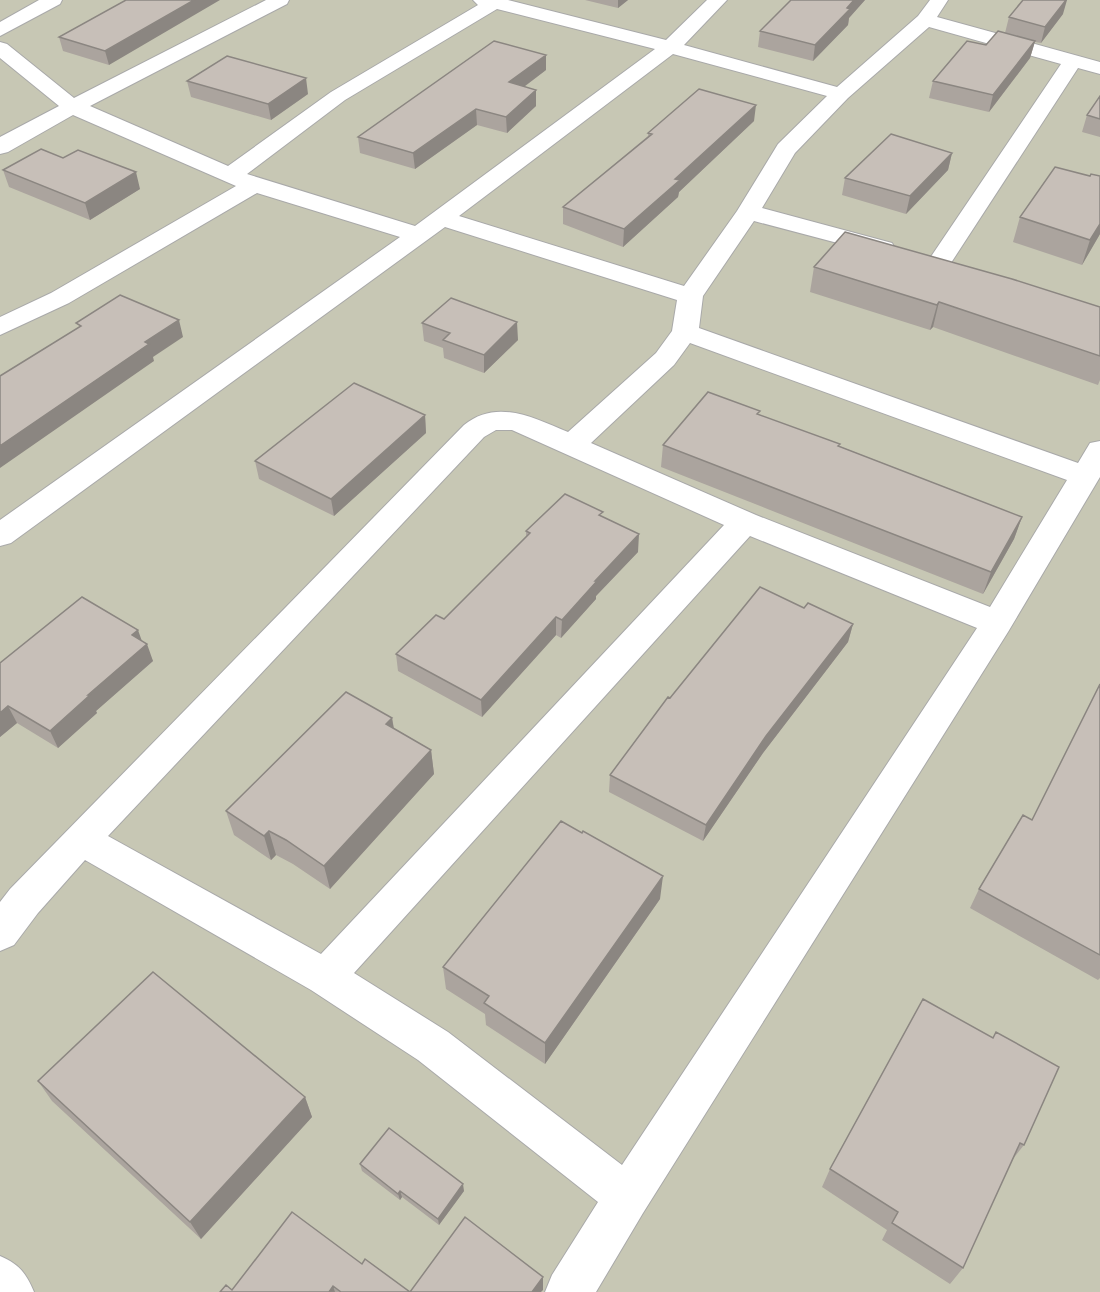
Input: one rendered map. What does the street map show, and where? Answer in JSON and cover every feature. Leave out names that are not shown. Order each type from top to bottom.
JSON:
[{"type":"street","points":[[0,30],[53,0]]},
{"type":"street","points":[[0,147],[20,134],[280,0]]},
{"type":"street","points":[[0,535],[419,235],[670,47],[718,0]]},
{"type":"street","points":[[572,444],[665,359],[685,332],[690,296],[748,212],[786,149],[841,94],[925,20],[939,0]]},
{"type":"street","points":[[230,175],[338,96],[492,1],[841,94]]},
{"type":"street","points":[[925,20],[1100,68]]},
{"type":"street","points":[[0,48],[73,107],[254,185],[419,235]]},
{"type":"street","points":[[748,212],[930,261],[1073,61]]},
{"type":"street","points":[[0,327],[60,298],[254,185]]},
{"type":"street","points":[[441,218],[690,296]]},
{"type":"street","points":[[569,1292],[627,1197],[997,623],[1093,463],[685,332]]},
{"type":"street","points":[[0,933],[24,901],[81,839],[479,426],[493,421],[517,422],[572,444],[745,522],[997,623]]},
{"type":"street","points":[[325,977],[745,522]]},
{"type":"street","points":[[81,839],[325,977],[433,1046],[627,1197]]},
{"type":"street","points":[[0,1279],[10,1292]]},
{"type":"shaded area","points":[[0,0],[1100,0],[1100,1292],[0,1292]]},
{"type":"building","points":[[126,0],[194,0],[105,51],[59,37]]},
{"type":"building","points":[[791,0],[854,0],[847,8],[850,9],[815,45],[760,31]]},
{"type":"building","points":[[1023,0],[1066,0],[1045,27],[1009,17]]},
{"type":"building","points":[[998,31],[1035,41],[993,95],[933,81],[967,41],[986,45]]},
{"type":"building","points":[[494,41],[546,55],[509,82],[536,90],[506,117],[476,109],[413,153],[358,137]]},
{"type":"building","points":[[227,56],[306,78],[268,104],[187,81]]},
{"type":"building","points":[[699,89],[756,105],[675,179],[680,180],[624,229],[563,207],[652,134],[648,133]]},
{"type":"building","points":[[1100,96],[1100,119],[1087,115]]},
{"type":"building","points":[[891,134],[952,153],[910,196],[845,178]]},
{"type":"building","points":[[41,149],[63,158],[78,150],[136,172],[85,203],[3,170]]},
{"type":"building","points":[[1055,167],[1090,176],[1091,174],[1100,176],[1100,224],[1090,240],[1020,217]]},
{"type":"building","points":[[845,232],[1012,279],[1100,307],[1100,356],[939,302],[937,305],[814,267]]},
{"type":"building","points":[[120,295],[179,320],[145,342],[149,344],[0,446],[0,376],[81,326],[76,323]]},
{"type":"building","points":[[451,298],[517,322],[484,355],[443,340],[450,333],[422,323]]},
{"type":"building","points":[[354,383],[425,415],[331,499],[255,461]]},
{"type":"building","points":[[708,392],[760,411],[757,414],[840,444],[838,446],[1022,517],[991,572],[663,445]]},
{"type":"building","points":[[565,494],[603,512],[599,515],[639,534],[562,620],[556,617],[481,700],[396,654],[436,615],[444,619],[530,533],[526,531]]},
{"type":"building","points":[[760,587],[804,608],[808,603],[853,624],[766,736],[706,825],[610,775],[668,697],[670,698]]},
{"type":"building","points":[[82,597],[138,630],[132,635],[147,644],[50,731],[8,706],[0,713],[0,663]]},
{"type":"building","points":[[1100,684],[1100,955],[979,889],[1023,815],[1032,820]]},
{"type":"building","points":[[346,692],[392,718],[386,724],[431,750],[324,866],[286,840],[269,831],[264,836],[226,811]]},
{"type":"building","points":[[561,821],[663,876],[545,1043],[484,1003],[489,996],[443,967]]},
{"type":"building","points":[[153,972],[305,1097],[190,1222],[38,1081]]},
{"type":"building","points":[[923,999],[993,1038],[996,1032],[1059,1067],[1024,1145],[1020,1143],[963,1268],[892,1223],[898,1212],[830,1169]]},
{"type":"building","points":[[389,1128],[463,1184],[438,1219],[400,1191],[398,1194],[360,1164]]},
{"type":"building","points":[[292,1212],[362,1264],[365,1259],[410,1292],[341,1292],[333,1286],[329,1292],[220,1292],[226,1285],[232,1290]]},
{"type":"building","points":[[465,1217],[543,1277],[532,1292],[410,1292]]}]
